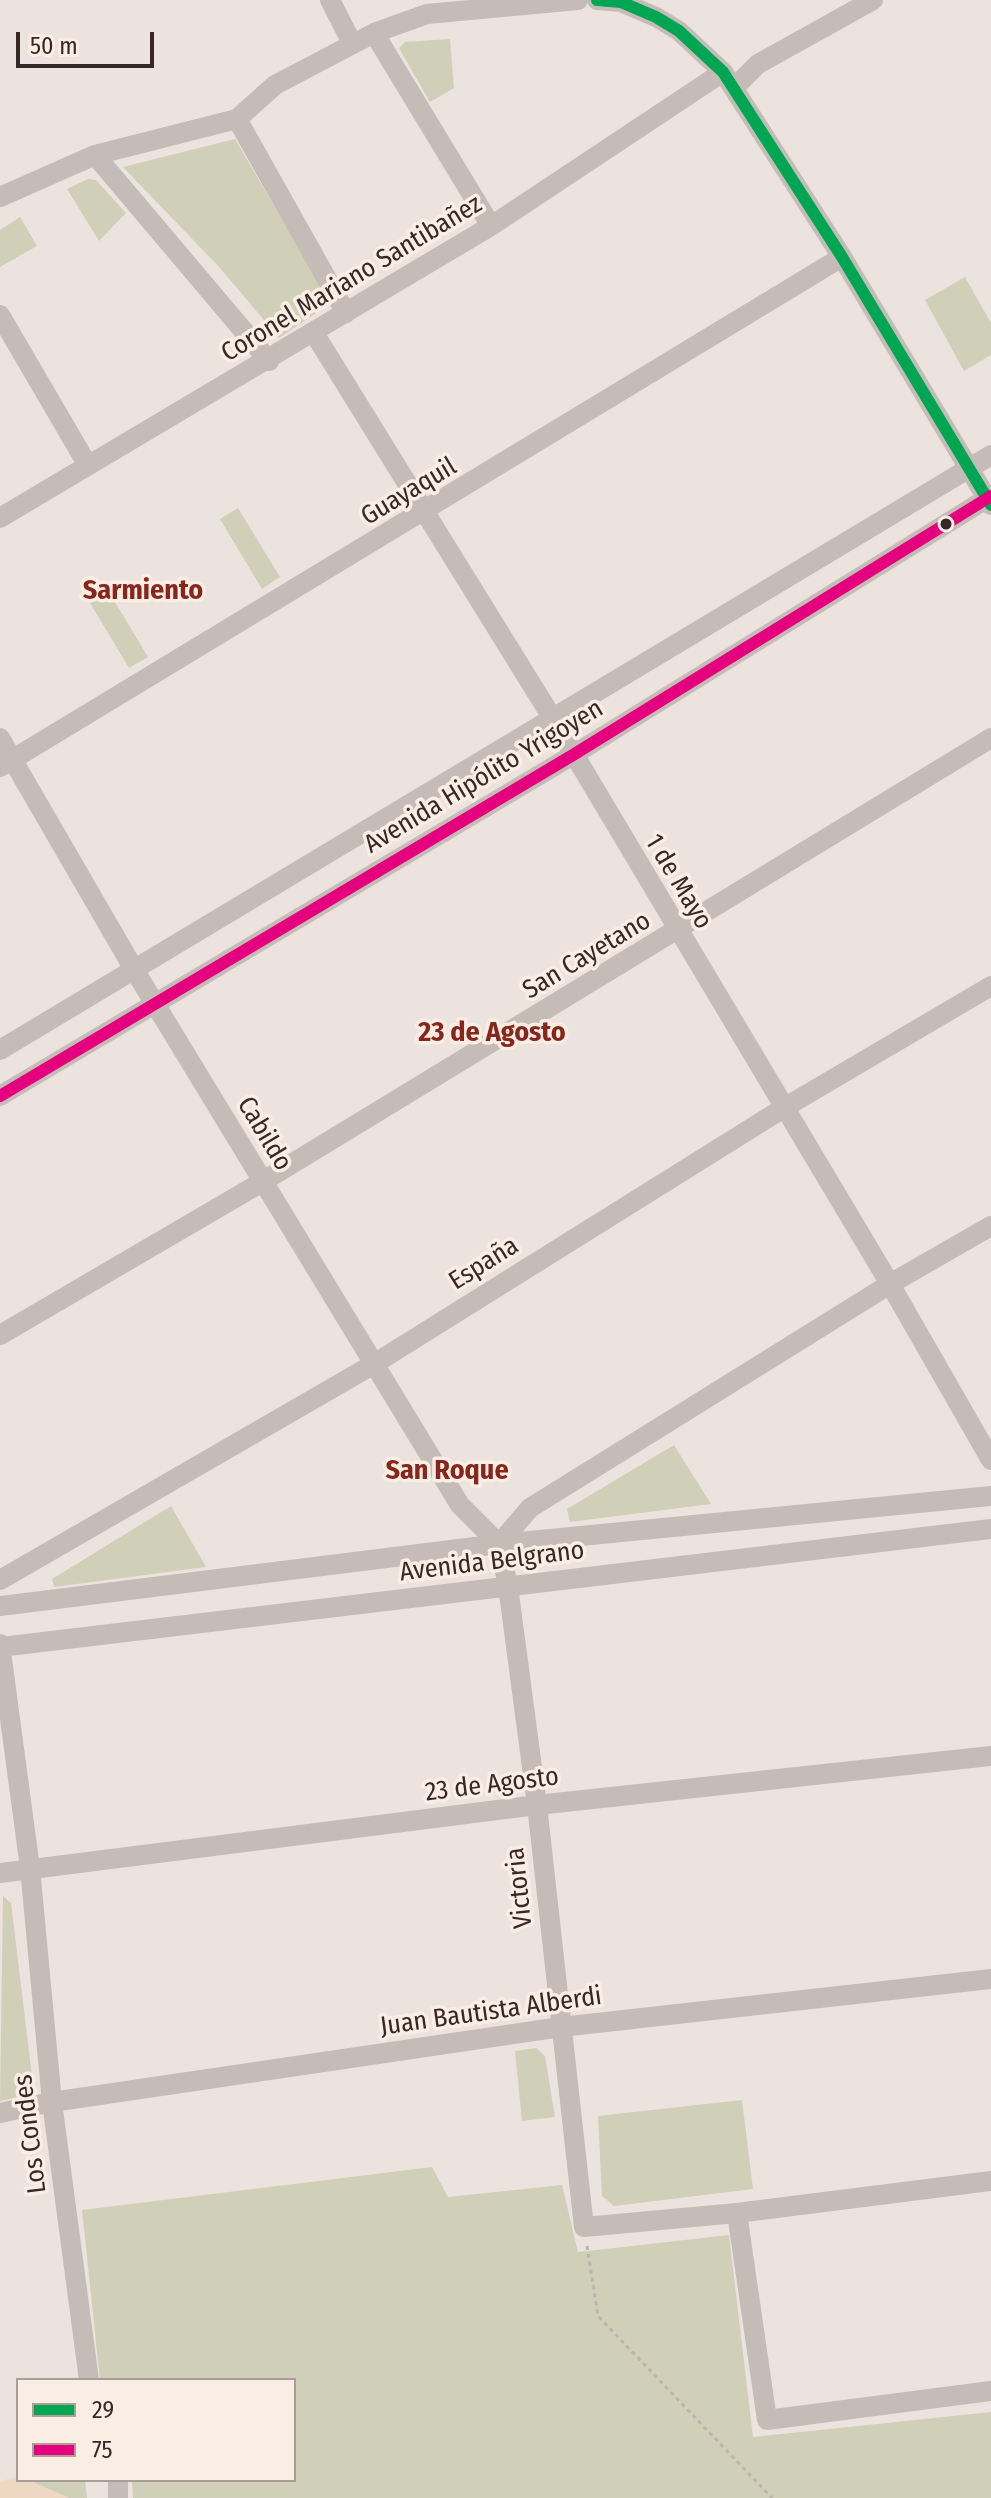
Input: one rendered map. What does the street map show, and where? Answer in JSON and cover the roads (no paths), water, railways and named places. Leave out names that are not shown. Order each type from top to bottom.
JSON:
[{"type":"street","points":[[330,0],[352,43]]},
{"type":"street","points":[[0,197],[95,155],[237,119],[275,85],[352,43],[427,14],[578,0]]},
{"type":"street","points":[[597,0],[621,2],[656,17],[679,31],[729,80],[842,257],[990,500]]},
{"type":"street","name":"Coronel Mariano Santibañez","points":[[0,518],[87,464],[269,361],[729,80],[873,0]]},
{"type":"street","points":[[374,33],[491,226]]},
{"type":"street","points":[[237,119],[346,313]]},
{"type":"street","points":[[95,155],[269,361]]},
{"type":"street","name":"Guayaquil","points":[[7,763],[426,512],[842,257]]},
{"type":"street","points":[[0,315],[87,464]]},
{"type":"street","name":"1 de Mayo","points":[[314,333],[553,719],[782,1109],[890,1284],[991,1460]]},
{"type":"street","name":"Avenida Hipólito Yrigoyen","points":[[0,1050],[991,455]]},
{"type":"street","name":"Avenida Hipólito Yrigoyen","points":[[0,1096],[573,755],[990,500]]},
{"type":"street","name":"Cabildo","points":[[0,738],[7,763],[460,1505],[499,1544]]},
{"type":"street","name":"San Cayetano","points":[[0,1335],[262,1182],[991,738]]},
{"type":"street","name":"España","points":[[0,1580],[374,1364],[782,1109],[991,986]]},
{"type":"street","points":[[499,1544],[530,1508],[890,1284],[991,1226]]},
{"type":"street","name":"Avenida Belgrano","points":[[0,1606],[499,1544],[991,1496]]},
{"type":"street","name":"Avenida Belgrano","points":[[1,1646],[991,1529]]},
{"type":"street","name":"Victoria","points":[[499,1544],[508,1586],[537,1805],[584,2227],[737,2213]]},
{"type":"street","name":"Los Condes","points":[[1,1646],[30,1868],[52,2102],[89,2378]]},
{"type":"street","name":"23 de Agosto","points":[[0,1873],[537,1805],[991,1756]]},
{"type":"street","name":"Juan Bautista Alberdi","points":[[0,2113],[52,2102],[561,2027],[991,1979]]},
{"type":"street","points":[[991,2181],[737,2213],[767,2420],[991,2391]]},
{"type":"district","name":"Sarmiento","points":[[143,591]]},
{"type":"district","name":"23 de Agosto","points":[[492,1033]]},
{"type":"district","name":"San Roque","points":[[447,1471]]}]
